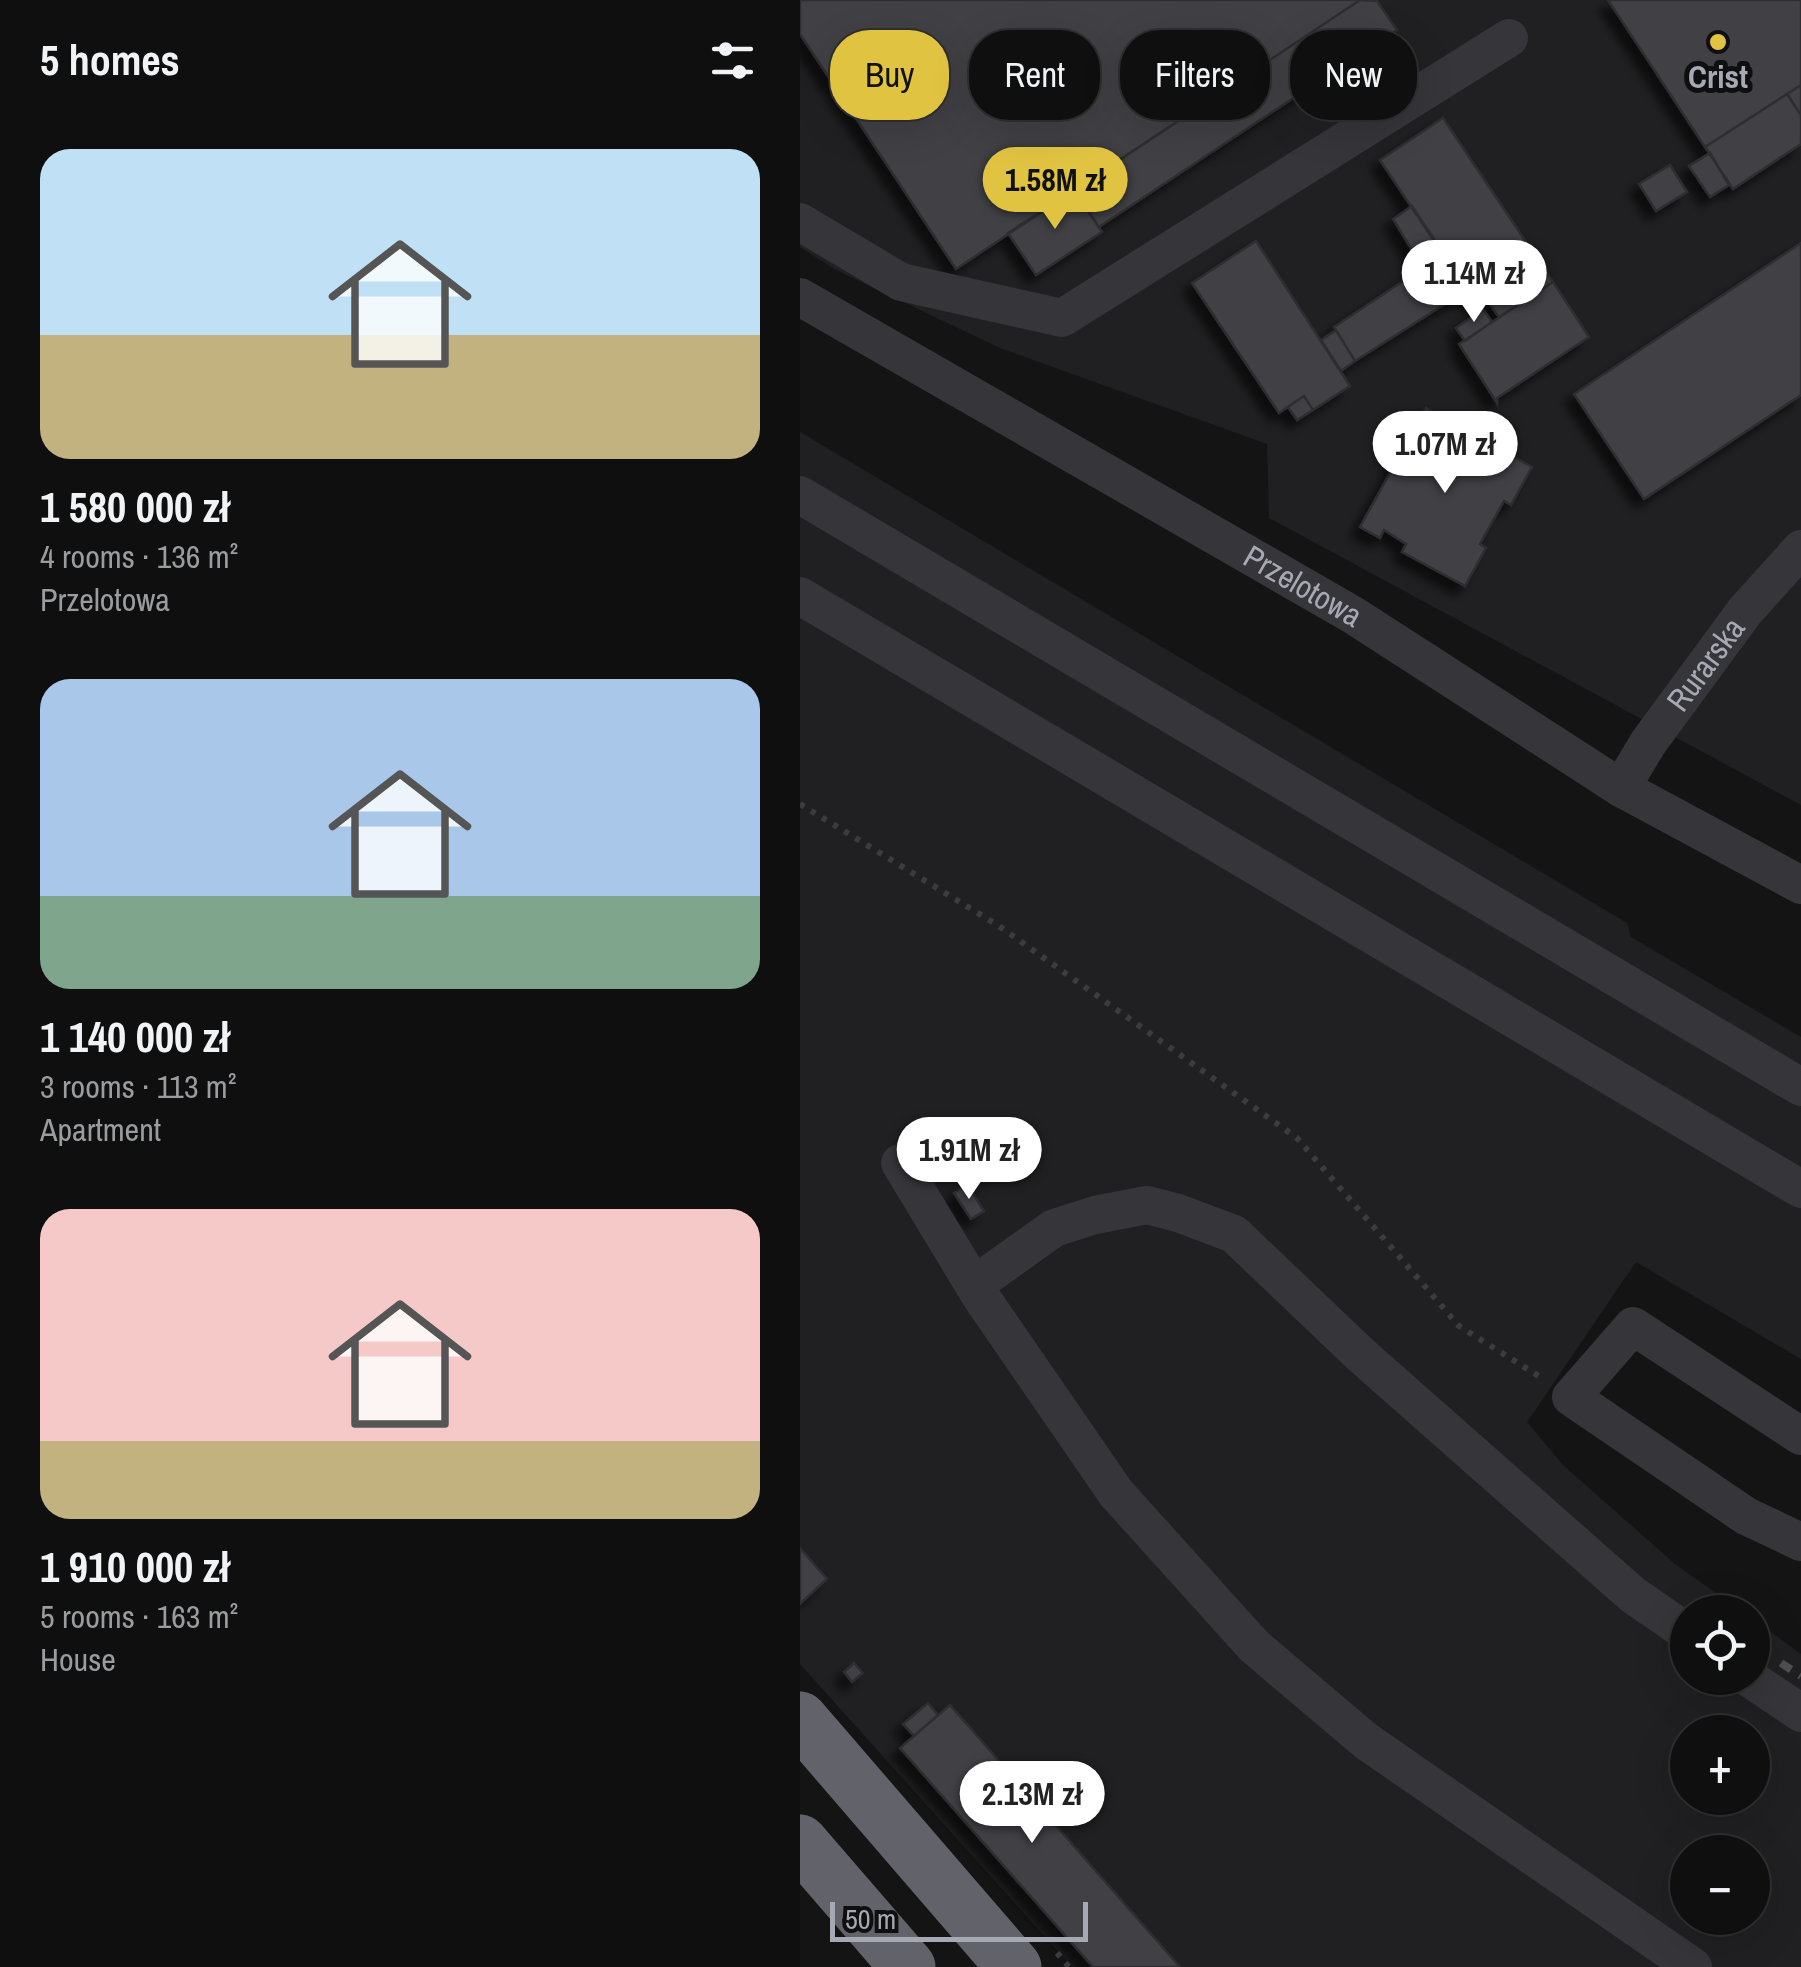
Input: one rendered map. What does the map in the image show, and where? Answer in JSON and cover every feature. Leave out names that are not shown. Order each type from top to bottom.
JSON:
[{"type":"highway","points":[[800,1719],[1014,1967]]},
{"type":"highway","points":[[800,1842],[908,1967]]},
{"type":"street","points":[[800,222],[901,282],[1062,318],[1509,38]]},
{"type":"street","name":"Przelotowa","points":[[800,297],[1353,615],[1622,788],[1801,886]]},
{"type":"street","points":[[800,495],[1801,1087]]},
{"type":"street","name":"Rurarska","points":[[1622,788],[1648,743],[1745,611],[1801,550]]},
{"type":"street","points":[[800,596],[1801,1189]]},
{"type":"street","points":[[900,1163],[974,1285],[1116,1494],[1254,1646],[1366,1740],[1693,1967]]},
{"type":"street","points":[[974,1285],[1054,1228],[1094,1215],[1148,1206],[1234,1234],[1362,1356],[1633,1595],[1670,1621]]},
{"type":"street","points":[[1801,1436],[1633,1326],[1572,1397],[1746,1516],[1801,1542]]},
{"type":"street","points":[[1770,1692],[1801,1713]]},
{"type":"path","points":[[800,804],[999,926],[1297,1138],[1459,1326],[1572,1397]]},
{"type":"shaded area","points":[[800,0],[1801,0],[1801,805],[1269,518],[1267,444],[1000,348],[836,270],[800,247]]},
{"type":"shaded area","points":[[800,432],[1627,923],[1631,937],[1801,1037],[1801,1359],[1636,1262],[1527,1422],[1563,1465],[1675,1564],[1719,1595],[1670,1595],[1670,1695],[1770,1695],[1770,1631],[1801,1654],[1801,1967],[1072,1967],[800,1664]]},
{"type":"building","points":[[800,0],[1360,0],[1315,30],[1290,30],[1290,47],[1270,60],[1270,30],[1120,30],[1120,120],[1180,120],[956,269],[857,120],[949,120],[949,30],[830,30],[830,79],[800,34]]},
{"type":"building","points":[[1360,0],[1377,1],[1397,30],[1315,30]]},
{"type":"building","name":"Crist","points":[[1608,0],[1801,0],[1801,85],[1705,147]]},
{"type":"building","points":[[1290,47],[1290,100],[1270,113],[1270,60]]},
{"type":"building","points":[[1801,85],[1801,115],[1787,94]]},
{"type":"building","points":[[1787,94],[1801,115],[1801,144],[1733,189],[1705,147]]},
{"type":"building","points":[[1443,118],[1530,248],[1467,290],[1380,160]]},
{"type":"building","points":[[1179,120],[1260,120],[1099,227],[1074,190]]},
{"type":"building","points":[[1710,153],[1729,185],[1710,197],[1689,166]]},
{"type":"building","points":[[1670,165],[1687,192],[1656,211],[1639,184]]},
{"type":"building","points":[[1074,190],[1102,232],[1036,275],[1008,233]]},
{"type":"building","points":[[1412,206],[1444,254],[1423,268],[1393,219]]},
{"type":"building","points":[[1256,241],[1350,386],[1313,410],[1304,396],[1279,413],[1192,283]]},
{"type":"building","points":[[1801,243],[1801,395],[1644,499],[1574,394]]},
{"type":"building","points":[[1530,248],[1553,282],[1499,317],[1475,284]]},
{"type":"building","points":[[1444,254],[1467,290],[1355,361],[1334,327]]},
{"type":"building","points":[[1553,282],[1589,337],[1497,398],[1497,403],[1459,344]]},
{"type":"building","points":[[1475,284],[1487,301],[1476,303],[1467,290]]},
{"type":"building","points":[[1483,309],[1492,322],[1465,341],[1456,328]]},
{"type":"building","points":[[1336,330],[1355,361],[1341,371],[1321,340]]},
{"type":"building","points":[[1304,396],[1313,410],[1297,420],[1288,407]]},
{"type":"building","points":[[1426,408],[1532,467],[1511,505],[1504,501],[1480,544],[1486,548],[1465,586],[1402,552],[1406,544],[1384,530],[1380,538],[1360,527]]},
{"type":"building","points":[[967,1184],[984,1211],[971,1219],[954,1193]]},
{"type":"building","points":[[800,1548],[827,1579],[800,1604]]},
{"type":"building","points":[[854,1663],[863,1673],[852,1682],[844,1672]]},
{"type":"building","points":[[928,1703],[938,1715],[914,1736],[903,1724]]},
{"type":"building","points":[[950,1705],[1180,1967],[1093,1967],[900,1748]]},
{"type":"railway","points":[[1781,1663],[1801,1676]]},
{"type":"place","name":"Crist","points":[[1718,42]]}]
